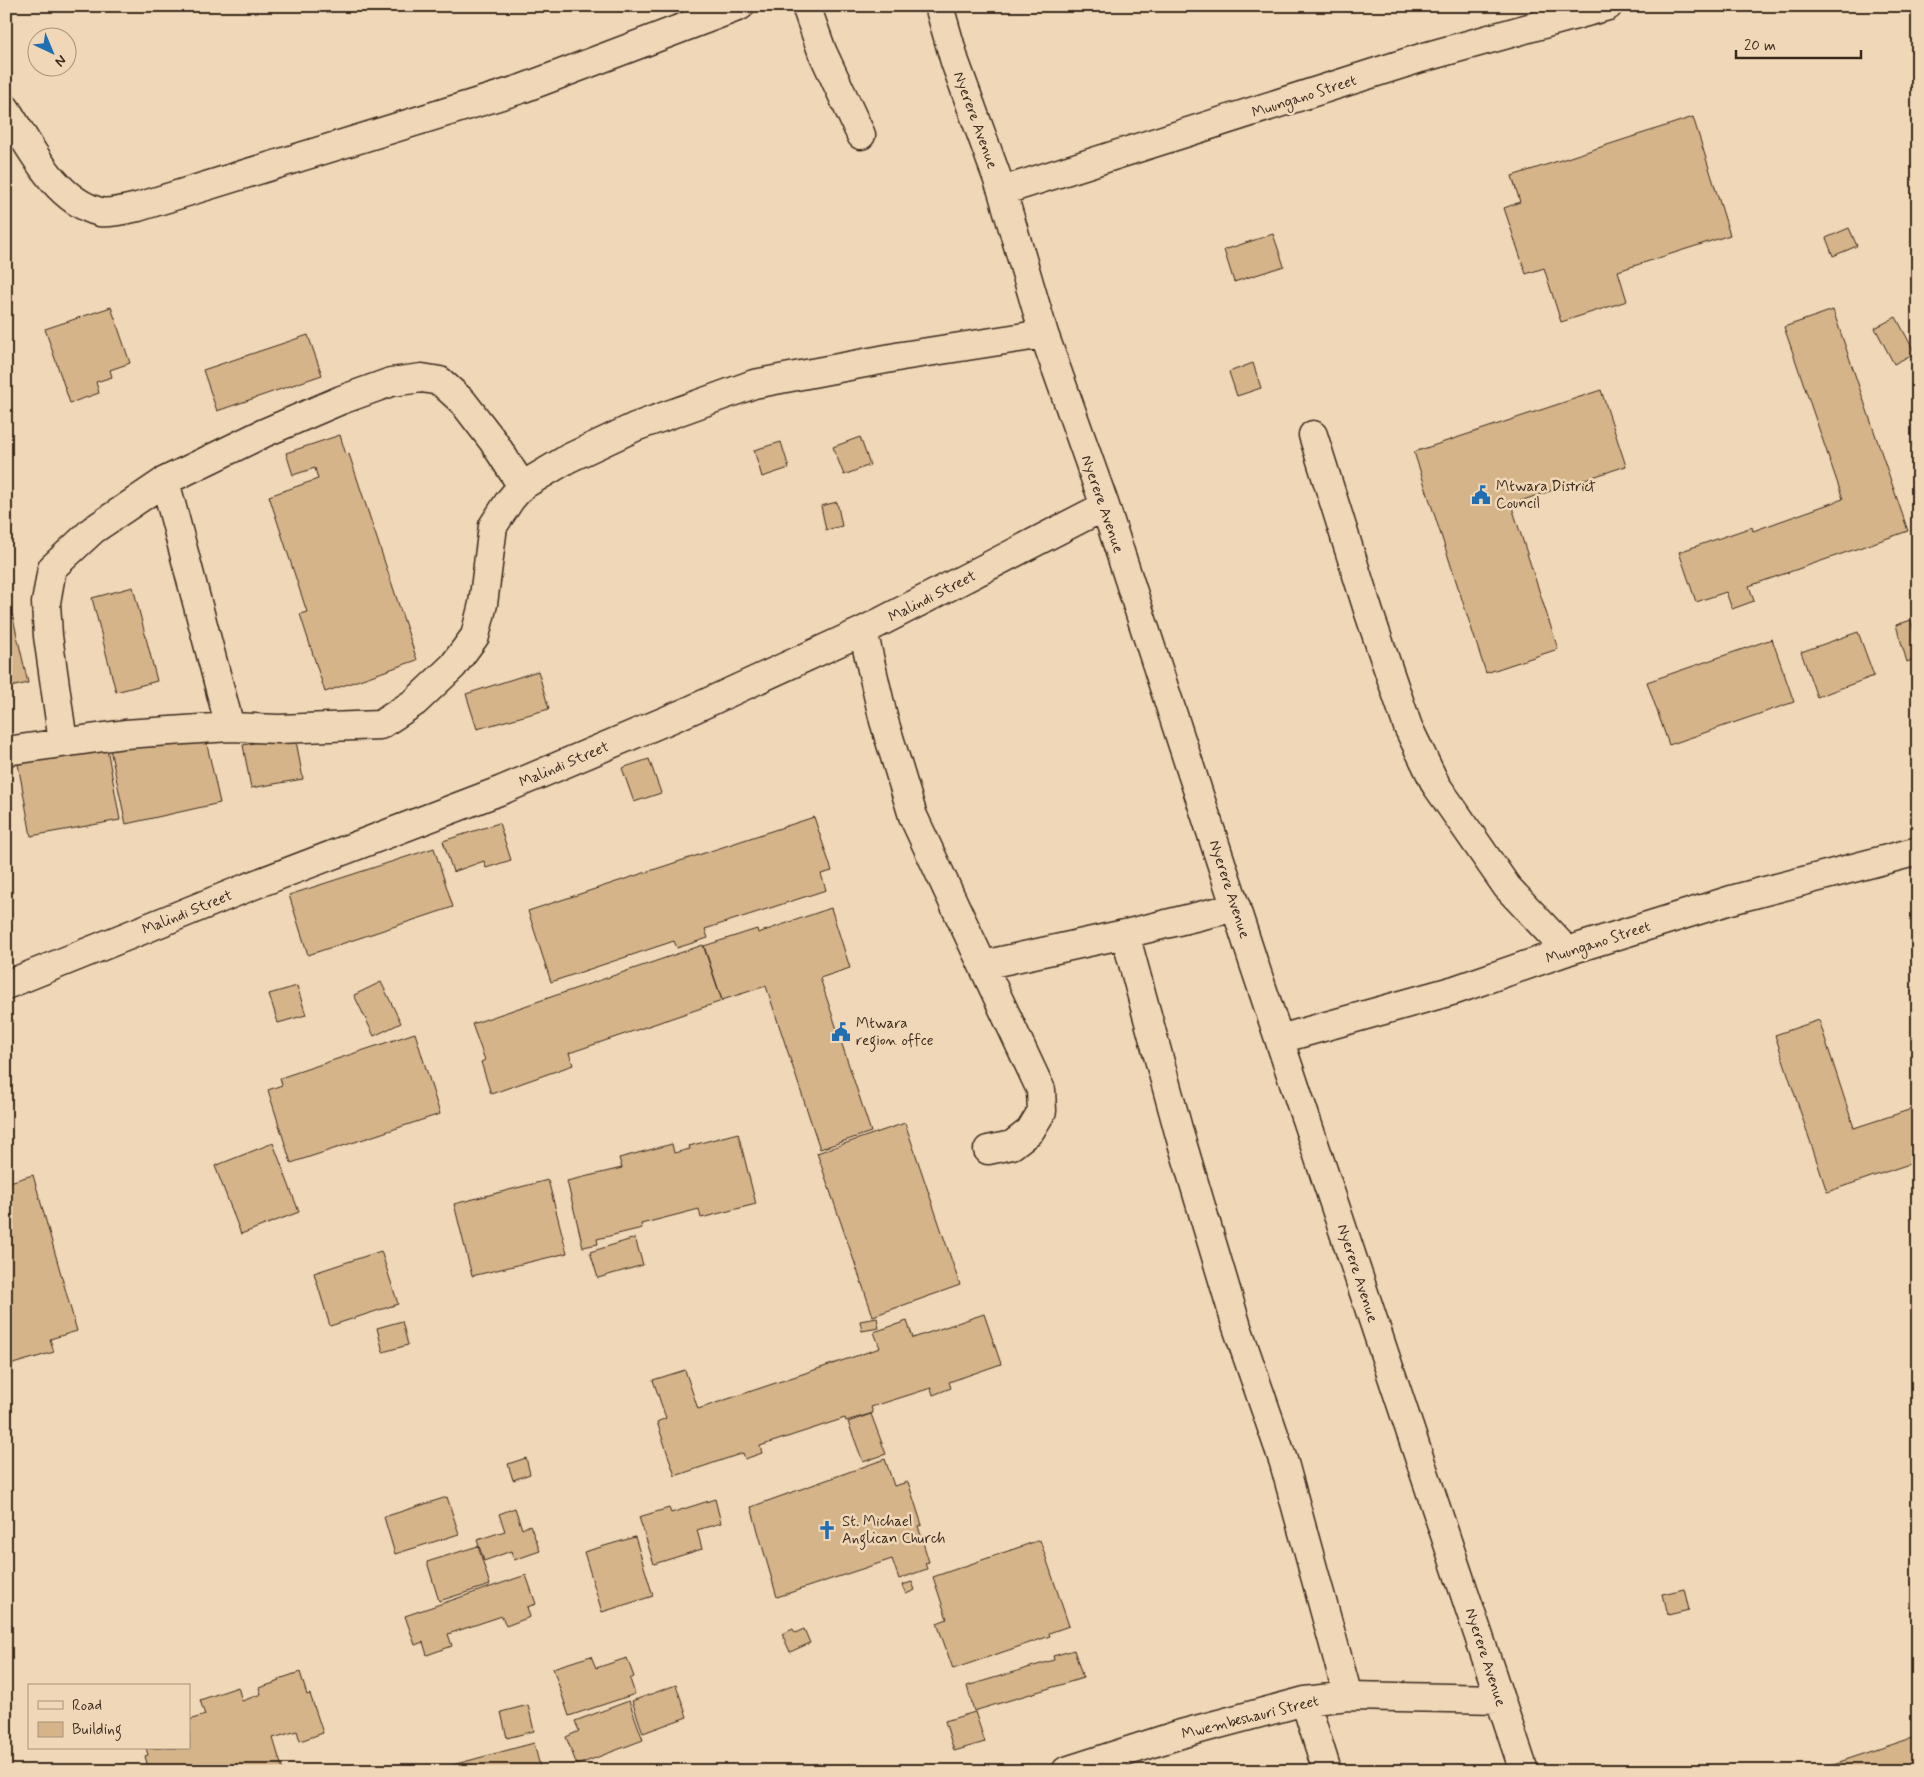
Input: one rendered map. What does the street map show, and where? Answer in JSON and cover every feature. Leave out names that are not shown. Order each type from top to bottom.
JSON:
[{"type":"street","points":[[6,108],[50,178],[72,198],[101,212],[138,207],[520,89],[740,6]]},
{"type":"street","points":[[806,6],[822,51],[861,135]]},
{"type":"street","name":"Nyerere Avenue","points":[[939,6],[955,62],[1002,192],[1044,334],[1105,506],[1236,907],[1524,1771]]},
{"type":"street","name":"Muungano Street","points":[[1002,192],[1421,58],[1608,6]]},
{"type":"street","points":[[6,751],[125,734],[230,728],[279,729],[380,725],[415,702],[453,666],[475,636],[483,604],[493,526],[522,486],[569,458],[635,427],[754,384],[902,356],[1044,334]]},
{"type":"street","points":[[63,742],[48,636],[46,603],[52,568],[93,530],[165,481],[264,433],[341,400],[391,382],[422,378],[440,381],[463,402],[493,441],[522,486]]},
{"type":"street","points":[[1313,435],[1369,613],[1405,719],[1432,776],[1473,840],[1507,887],[1567,950]]},
{"type":"street","points":[[165,481],[230,728]]},
{"type":"street","name":"Malindi Street","points":[[6,985],[242,889],[502,790],[689,711],[863,631],[1105,506]]},
{"type":"street","points":[[863,631],[884,721],[913,816],[1041,1090],[1042,1111],[1030,1131],[1012,1145],[988,1150]]},
{"type":"street","name":"Muungano Street","points":[[1280,1039],[1455,990],[1567,950],[1731,900],[1918,851]]},
{"type":"street","points":[[983,965],[1125,934],[1236,907]]},
{"type":"street","points":[[1125,934],[1182,1145],[1237,1327],[1284,1463],[1348,1696]]},
{"type":"street","name":"Mwembeshauri Street","points":[[1066,1771],[1181,1734],[1305,1701],[1348,1696],[1500,1700]]},
{"type":"street","points":[[1305,1701],[1327,1771]]},
{"type":"street","points":[[1306,1771],[1318,1743]]},
{"type":"building","points":[[1693,117],[1730,235],[1618,271],[1627,301],[1561,322],[1544,268],[1526,274],[1504,208],[1520,202],[1512,176]]},
{"type":"building","points":[[1849,228],[1857,246],[1833,256],[1826,238]]},
{"type":"building","points":[[1273,234],[1284,266],[1234,282],[1224,250]]},
{"type":"building","points":[[111,307],[130,363],[110,370],[112,377],[96,382],[99,393],[70,403],[45,329]]},
{"type":"building","points":[[1833,310],[1908,531],[1749,586],[1754,601],[1732,609],[1726,592],[1696,602],[1679,552],[1752,527],[1753,531],[1843,499],[1784,327]]},
{"type":"building","points":[[1896,317],[1915,353],[1894,364],[1875,328]]},
{"type":"building","points":[[308,335],[322,375],[217,411],[203,370]]},
{"type":"building","points":[[1253,363],[1261,388],[1237,396],[1229,372]]},
{"type":"building","points":[[1601,390],[1626,466],[1511,504],[1558,649],[1486,673],[1414,452]]},
{"type":"building","points":[[340,435],[346,455],[349,454],[417,660],[325,692],[300,614],[307,612],[269,496],[318,479],[315,468],[293,475],[286,453]]},
{"type":"building","points":[[860,437],[870,465],[844,475],[833,447]]},
{"type":"building","points":[[781,442],[789,468],[762,477],[754,450]]},
{"type":"building","points":[[837,502],[842,526],[826,530],[821,506]]},
{"type":"building","points":[[133,587],[157,681],[116,692],[92,598]]},
{"type":"building","points":[[12,614],[28,683],[6,688],[6,616]]},
{"type":"building","points":[[1911,620],[1918,645],[1918,658],[1907,662],[1896,625]]},
{"type":"building","points":[[1858,632],[1874,676],[1817,697],[1801,652]]},
{"type":"building","points":[[1772,639],[1794,702],[1669,745],[1647,682]]},
{"type":"building","points":[[538,671],[549,709],[477,729],[466,694]]},
{"type":"building","points":[[203,727],[220,803],[126,824],[110,749]]},
{"type":"building","points":[[295,735],[303,779],[251,788],[243,745]]},
{"type":"building","points":[[107,748],[120,820],[31,836],[18,764]]},
{"type":"building","points":[[649,759],[661,793],[634,802],[622,768]]},
{"type":"building","points":[[814,817],[832,871],[821,874],[826,890],[705,929],[708,938],[677,948],[674,941],[551,982],[528,911]]},
{"type":"building","points":[[499,823],[511,860],[486,868],[484,861],[453,872],[443,841]]},
{"type":"building","points":[[434,848],[453,907],[308,955],[289,895]]},
{"type":"building","points":[[831,908],[850,968],[820,978],[871,1132],[820,1149],[766,986],[722,1000],[704,946],[757,929],[758,933]]},
{"type":"building","points":[[703,945],[722,1001],[569,1053],[573,1065],[491,1094],[481,1062],[485,1060],[472,1024]]},
{"type":"building","points":[[381,982],[401,1023],[374,1036],[354,995]]},
{"type":"building","points":[[297,986],[306,1015],[278,1023],[269,994]]},
{"type":"building","points":[[1819,1020],[1854,1128],[1918,1107],[1918,1161],[1827,1192],[1775,1035]]},
{"type":"building","points":[[415,1033],[440,1114],[291,1163],[268,1090],[282,1085],[280,1078]]},
{"type":"building","points":[[905,1123],[960,1285],[873,1316],[817,1153]]},
{"type":"building","points":[[738,1133],[756,1204],[701,1218],[699,1209],[641,1224],[642,1228],[597,1239],[598,1244],[583,1247],[567,1181],[622,1168],[619,1158],[672,1144],[674,1153],[690,1149],[689,1146]]},
{"type":"building","points":[[273,1143],[299,1212],[241,1234],[215,1166]]},
{"type":"building","points":[[33,1175],[77,1331],[50,1339],[54,1352],[6,1366],[6,1183]]},
{"type":"building","points":[[548,1180],[567,1253],[472,1276],[454,1204]]},
{"type":"building","points":[[635,1238],[643,1265],[598,1278],[590,1252]]},
{"type":"building","points":[[381,1251],[398,1304],[330,1326],[314,1273]]},
{"type":"building","points":[[984,1314],[1001,1364],[949,1382],[951,1388],[933,1395],[931,1388],[871,1407],[873,1413],[846,1421],[845,1418],[760,1446],[762,1453],[745,1459],[743,1453],[675,1476],[657,1422],[666,1418],[653,1380],[685,1370],[698,1409],[880,1348],[874,1332],[907,1321],[913,1338]]},
{"type":"building","points":[[877,1318],[879,1328],[862,1331],[860,1321]]},
{"type":"building","points":[[402,1321],[408,1345],[383,1352],[377,1328]]},
{"type":"building","points":[[871,1414],[886,1454],[863,1462],[848,1422]]},
{"type":"building","points":[[526,1458],[530,1474],[513,1480],[508,1464]]},
{"type":"building","points":[[885,1459],[894,1486],[908,1482],[922,1525],[918,1526],[929,1562],[925,1563],[927,1569],[899,1579],[892,1559],[777,1597],[751,1507]]},
{"type":"building","points":[[447,1497],[459,1534],[395,1554],[384,1517]]},
{"type":"building","points":[[715,1499],[721,1523],[697,1530],[702,1549],[654,1564],[639,1517],[669,1508],[671,1513]]},
{"type":"building","points":[[515,1508],[522,1529],[530,1525],[540,1551],[514,1560],[511,1551],[484,1561],[477,1540],[505,1531],[499,1514]]},
{"type":"building","points":[[635,1537],[653,1596],[602,1612],[584,1552]]},
{"type":"building","points":[[1040,1540],[1069,1626],[1049,1633],[1050,1636],[953,1669],[937,1623],[947,1619],[933,1577]]},
{"type":"building","points":[[478,1546],[490,1585],[439,1601],[427,1562]]},
{"type":"building","points":[[526,1575],[536,1604],[527,1607],[530,1617],[506,1626],[502,1616],[448,1634],[452,1646],[427,1655],[423,1642],[415,1645],[405,1616]]},
{"type":"building","points":[[912,1582],[915,1590],[906,1594],[902,1585]]},
{"type":"building","points":[[1684,1589],[1689,1610],[1668,1615],[1663,1594]]},
{"type":"building","points":[[793,1629],[795,1633],[804,1629],[810,1643],[790,1652],[782,1634]]},
{"type":"building","points":[[1074,1650],[1083,1678],[974,1711],[967,1686],[1054,1660],[1053,1656]]},
{"type":"building","points":[[591,1656],[596,1668],[627,1658],[634,1677],[630,1679],[635,1694],[569,1716],[553,1668]]},
{"type":"building","points":[[300,1672],[307,1695],[310,1694],[323,1733],[300,1741],[297,1731],[273,1738],[283,1771],[201,1771],[200,1766],[187,1771],[149,1771],[145,1756],[148,1755],[147,1750],[190,1750],[190,1720],[205,1715],[200,1700],[238,1687],[242,1701],[261,1694],[259,1688],[280,1681],[279,1679]]},
{"type":"building","points":[[676,1685],[687,1717],[643,1733],[632,1701]]},
{"type":"building","points":[[629,1701],[643,1740],[577,1765],[566,1737],[579,1731],[575,1721]]},
{"type":"building","points":[[528,1705],[534,1731],[507,1738],[501,1712]]},
{"type":"building","points":[[975,1712],[985,1742],[954,1751],[945,1721]]},
{"type":"building","points":[[1918,1736],[1918,1771],[1812,1771]]},
{"type":"building","points":[[534,1743],[541,1771],[450,1771],[449,1766]]},
{"type":"place","name":"Mtwara District Council","points":[[1481,495]]},
{"type":"place","name":"Mtwara region offce","points":[[841,1032]]},
{"type":"place","name":"St. Michael Anglican Church","points":[[827,1530]]}]
